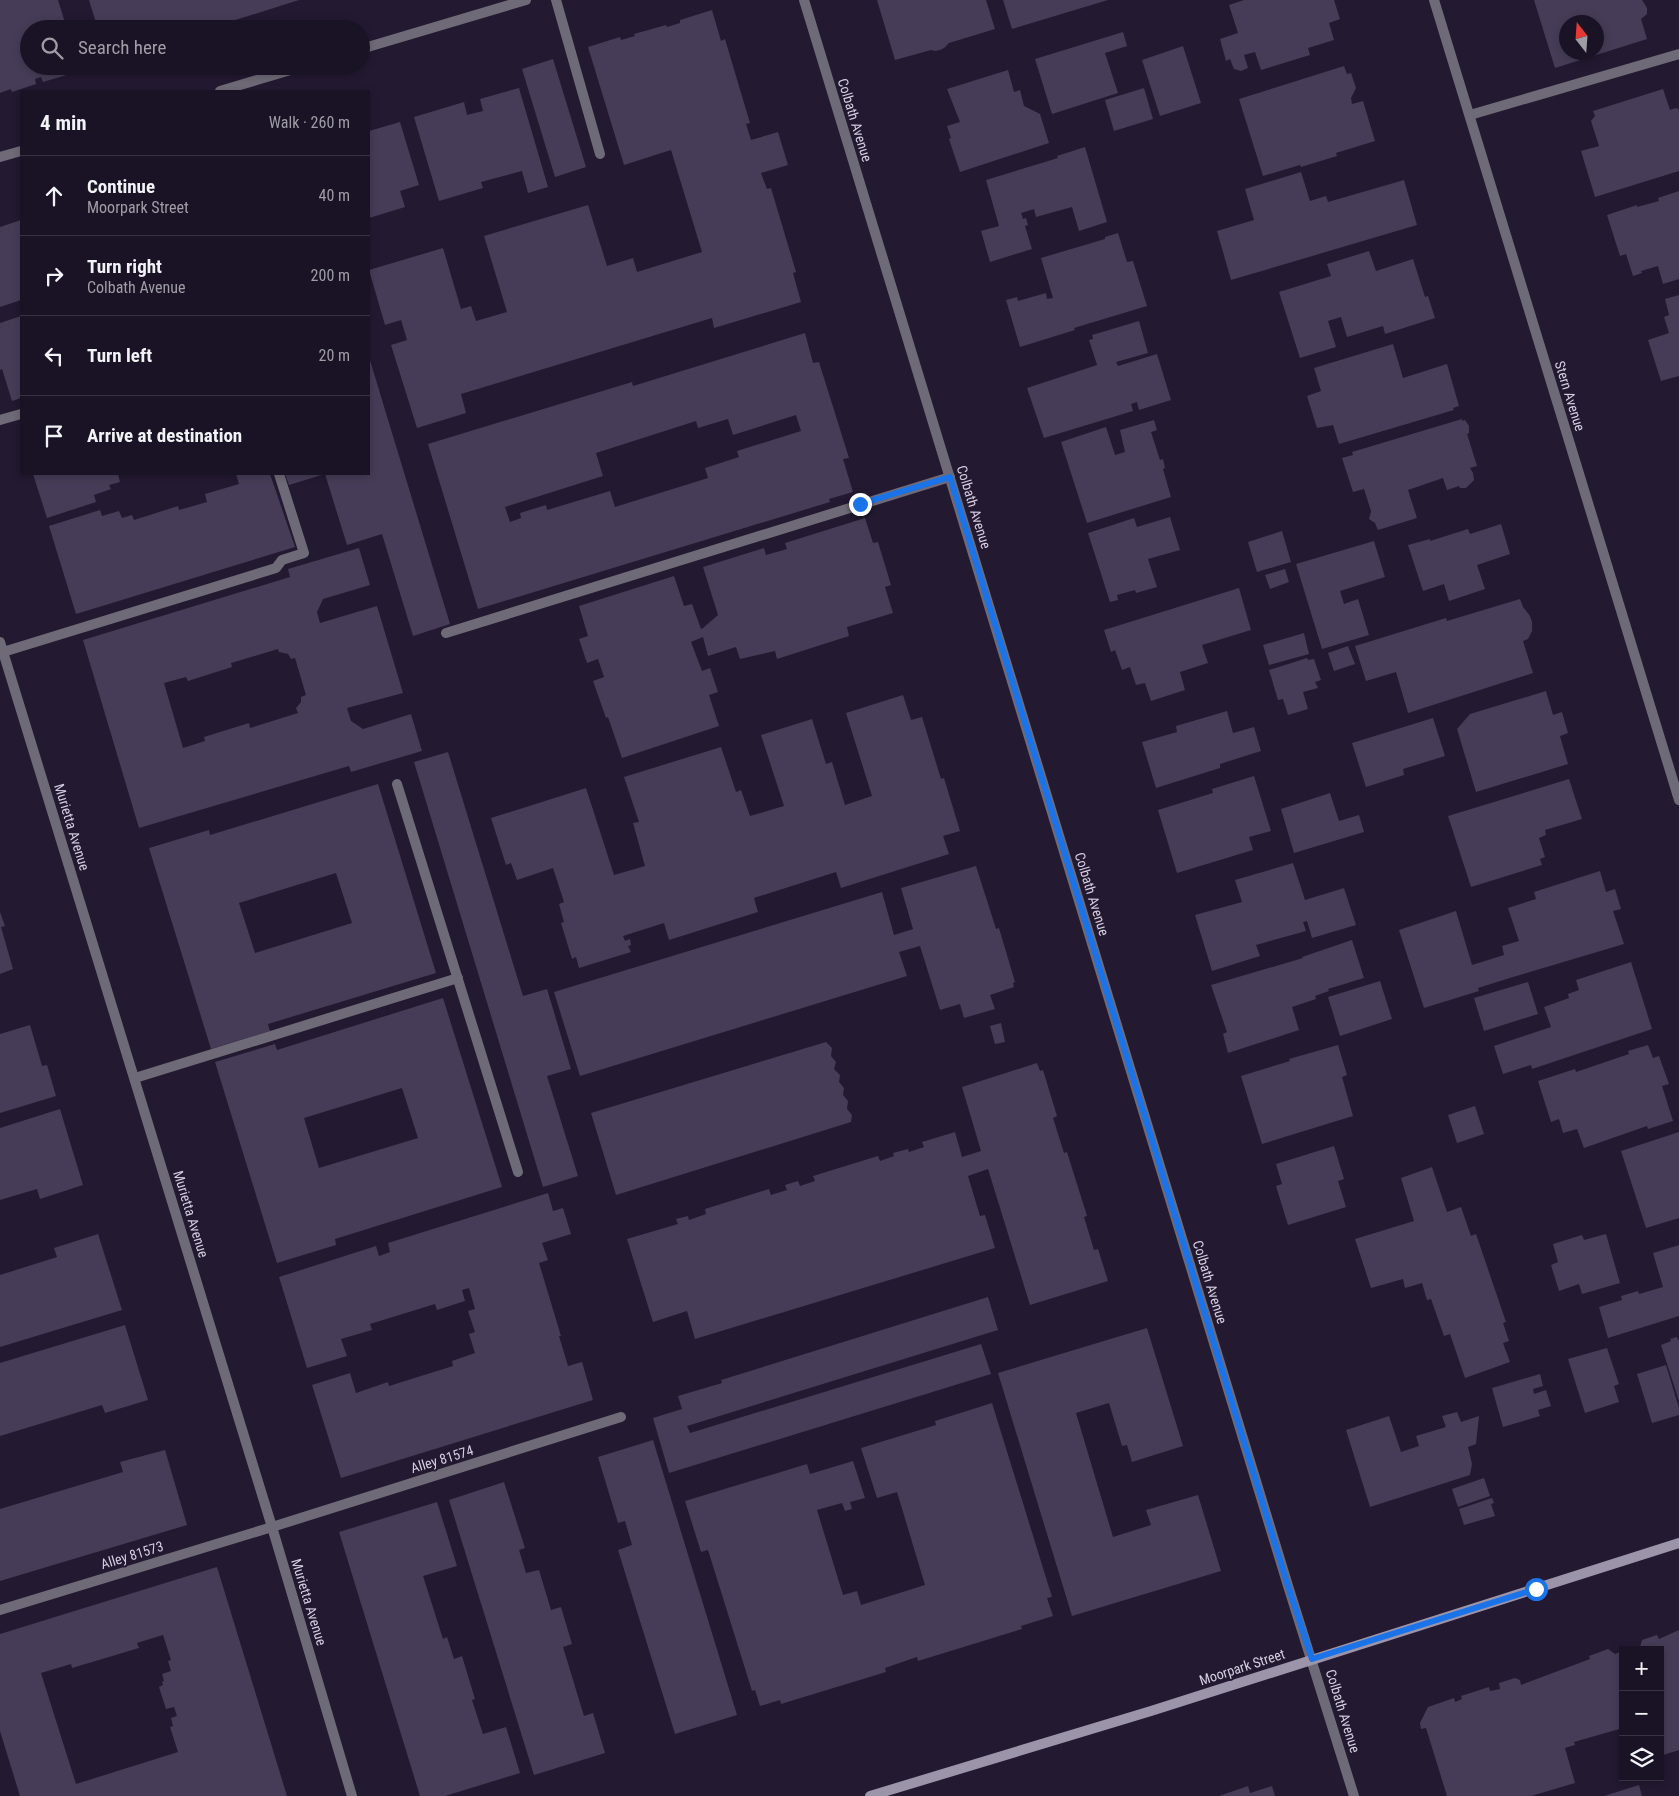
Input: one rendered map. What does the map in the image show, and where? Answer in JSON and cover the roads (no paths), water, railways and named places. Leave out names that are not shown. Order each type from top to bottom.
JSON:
[{"type":"main road","name":"Moorpark Street","points":[[870,1796],[1151,1711],[1679,1543]]},
{"type":"street","points":[[370,46],[526,0]]},
{"type":"street","points":[[556,0],[600,154]]},
{"type":"street","name":"Colbath Avenue","points":[[804,0],[1280,1562],[1354,1796]]},
{"type":"street","name":"Stern Avenue","points":[[1434,0],[1679,800]]},
{"type":"street","points":[[1470,115],[1679,54]]},
{"type":"street","points":[[223,90],[274,75]]},
{"type":"street","points":[[0,157],[20,151]]},
{"type":"street","points":[[0,420],[20,414]]},
{"type":"street","points":[[3,652],[276,568],[282,560],[304,553],[279,475]]},
{"type":"street","points":[[446,633],[950,477]]},
{"type":"street","name":"Murietta Avenue","points":[[0,642],[272,1527],[352,1796]]},
{"type":"street","points":[[397,784],[518,1172]]},
{"type":"street","points":[[135,1078],[458,978]]},
{"type":"street","name":"Alley 81574","points":[[272,1527],[621,1417]]},
{"type":"street","name":"Alley 81573","points":[[0,1610],[272,1527]]}]
